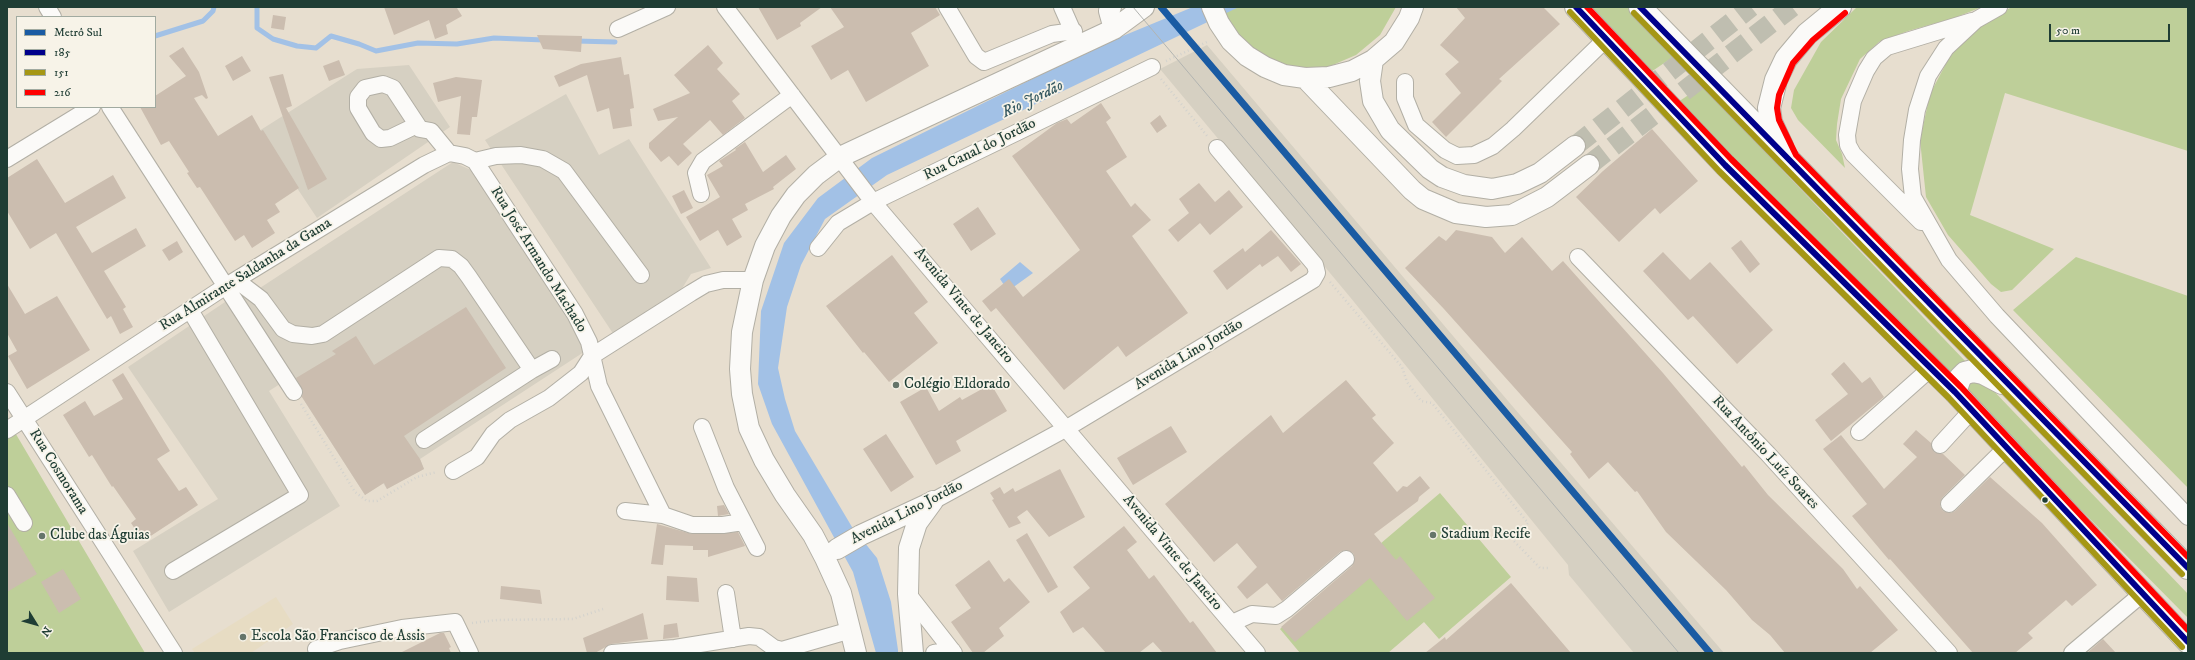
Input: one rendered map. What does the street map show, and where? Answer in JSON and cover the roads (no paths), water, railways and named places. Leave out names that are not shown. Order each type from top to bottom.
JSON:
[{"type":"highway","points":[[1576,7],[1725,165],[1955,392],[2188,642]]},
{"type":"highway","points":[[1640,7],[2188,568]]},
{"type":"highway","points":[[1789,160],[1771,122],[1769,108],[1771,93],[1786,59],[1807,34],[1840,7]]},
{"type":"highway","points":[[1955,392],[1960,378],[1965,373],[1973,371],[1997,380],[2016,392]]},
{"type":"main road","points":[[1111,7],[1109,11],[1114,28]]},
{"type":"main road","points":[[856,653],[831,553],[813,535],[785,495],[764,460],[749,428],[742,394],[740,369],[742,332],[753,280],[765,246],[781,216],[796,195],[816,175],[842,159],[1076,38],[1114,28],[1144,7]]},
{"type":"main road","points":[[1219,21],[1247,56],[1265,67],[1284,74],[1305,78],[1336,75],[1352,71],[1373,60],[1394,42],[1409,18],[1413,7]]},
{"type":"main road","points":[[1373,60],[1370,81],[1373,101],[1390,130],[1430,169],[1442,177],[1464,185],[1492,188],[1517,184],[1540,172],[1575,146]]},
{"type":"main road","points":[[1305,78],[1412,190],[1424,199],[1456,213],[1486,217],[1512,216],[1547,197],[1589,165]]},
{"type":"main road","points":[[913,653],[908,594],[908,560],[911,542],[918,523],[933,501]]},
{"type":"main road","name":"Avenida Lino Jordão","points":[[831,553],[861,535],[933,501]]},
{"type":"street","points":[[47,7],[53,16]]},
{"type":"street","points":[[618,29],[667,7]]},
{"type":"street","name":"Avenida Vinte de Janeiro","points":[[725,7],[871,199],[1257,653]]},
{"type":"street","points":[[947,7],[979,60],[984,62],[1052,34],[1076,38]]},
{"type":"street","points":[[1062,7],[1076,38]]},
{"type":"street","points":[[1932,233],[1853,154],[1848,145],[1847,135],[1853,101],[1870,64],[1874,58],[1887,47],[1976,20],[1999,7]]},
{"type":"street","points":[[1976,20],[1946,48],[1928,76],[1917,110],[1912,140],[1910,169],[1913,197],[1932,233],[1949,260],[1997,316],[2188,517]]},
{"type":"street","points":[[1405,82],[1404,98],[1416,125],[1445,150],[1457,156],[1474,155],[1493,146],[1513,129],[1606,39]]},
{"type":"street","name":"Rua Canal do Jordão","points":[[818,248],[838,223],[871,199],[1152,68]]},
{"type":"street","points":[[701,194],[696,173],[703,160],[792,95]]},
{"type":"street","points":[[7,158],[90,108]]},
{"type":"street","points":[[111,108],[231,283],[294,392]]},
{"type":"street","points":[[417,125],[424,131],[432,132],[449,153],[465,156],[474,161],[496,156],[521,155],[543,159],[564,171],[640,275]]},
{"type":"street","name":"Avenida Lino Jordão","points":[[933,501],[1067,428],[1313,280],[1317,273],[1315,265],[1217,148]]},
{"type":"street","name":"Rua Almirante Saldanha da Gama","points":[[7,430],[231,283],[424,165],[449,153]]},
{"type":"street","name":"Rua José Armando Machado","points":[[474,161],[575,314],[589,342],[599,386],[663,515]]},
{"type":"street","name":"Rua Antônio Luíz Soares","points":[[1578,257],[1768,454],[1949,653]]},
{"type":"street","points":[[231,283],[261,299],[283,329],[292,334],[312,336],[322,334],[439,258],[452,259],[461,266],[469,277],[532,370]]},
{"type":"street","points":[[453,471],[477,457],[493,434],[510,420],[549,398],[581,373],[592,356],[706,284],[723,280],[753,280]]},
{"type":"street","points":[[173,571],[300,495],[190,310]]},
{"type":"street","points":[[424,440],[532,370],[552,359]]},
{"type":"street","points":[[1859,432],[1931,368]]},
{"type":"street","name":"Rua Cosmorama","points":[[7,392],[174,653]]},
{"type":"street","points":[[1940,445],[1972,410]]},
{"type":"street","points":[[702,427],[717,465],[743,522],[757,548]]},
{"type":"street","points":[[1949,504],[2006,448]]},
{"type":"street","points":[[7,494],[24,523]]},
{"type":"street","points":[[625,511],[663,515],[692,525],[723,525],[743,522]]},
{"type":"street","points":[[1232,623],[1252,614],[1276,616],[1287,609],[1346,559]]},
{"type":"street","points":[[726,593],[733,639]]},
{"type":"street","points":[[908,594],[953,651]]},
{"type":"street","points":[[2072,653],[2142,594]]},
{"type":"street","points":[[316,649],[340,641],[402,628],[455,622],[470,653]]},
{"type":"street","points":[[612,653],[675,648],[749,636],[759,637],[774,648],[782,650],[851,630]]},
{"type":"street","points":[[934,653],[953,651]]},
{"type":"water","name":"Rio Jordão","points":[[1193,7],[1239,7],[887,175],[825,219],[801,265],[787,307],[778,368],[785,399],[795,431],[852,527],[877,558],[891,602],[898,653],[876,653],[853,572],[772,424],[758,384],[761,311],[784,243],[818,198],[872,158],[1101,45]]},
{"type":"water","points":[[1020,262],[1033,273],[1008,291],[1000,279]]},
{"type":"waterway","points":[[156,36],[203,21],[213,11],[214,7]]},
{"type":"waterway","points":[[257,7],[257,28],[273,39],[297,46],[316,48],[331,36],[359,44],[376,51],[418,43],[457,44],[494,38],[544,40]]},
{"type":"waterway","points":[[576,41],[615,42]]},
{"type":"tunnel","points":[[1575,146],[1751,7]]},
{"type":"tunnel","points":[[1589,165],[1792,7]]},
{"type":"tram line","points":[[1133,7],[1679,653]]},
{"type":"metro line","name":"Sul","points":[[1161,7],[1710,653]]},
{"type":"place","name":"Colégio Eldorado","points":[[896,385]]},
{"type":"place","name":"Stadium Recife","points":[[1433,535]]},
{"type":"place","name":"Clube das Águias","points":[[42,536]]},
{"type":"place","name":"Escola São Francisco de Assis","points":[[243,637]]}]
